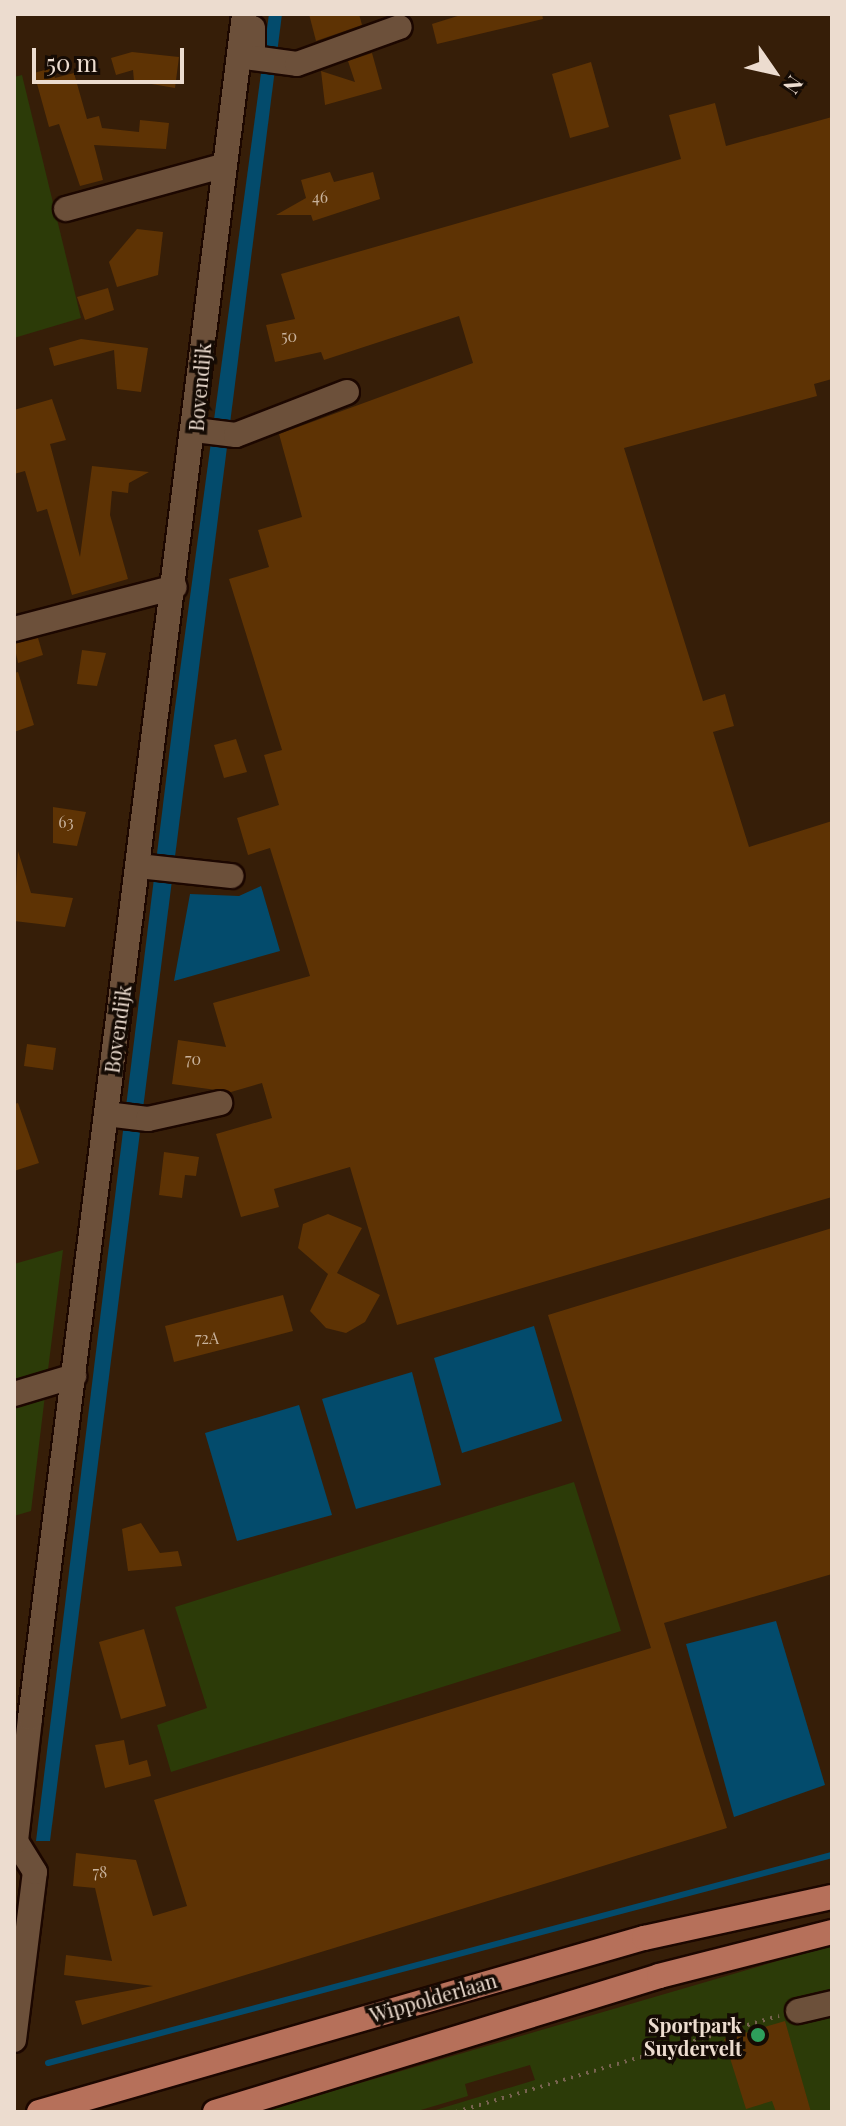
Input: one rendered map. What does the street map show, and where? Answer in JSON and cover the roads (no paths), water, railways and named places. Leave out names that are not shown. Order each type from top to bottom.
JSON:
[{"type":"main road","name":"Wippolderlaan","points":[[39,2112],[644,1938],[832,1897]]},
{"type":"main road","points":[[215,2112],[659,1976],[832,1932]]},
{"type":"street","name":"Bovendijk","points":[[14,2040],[35,1872],[16,1841],[74,1376],[113,1115],[175,587],[200,431],[222,166],[244,14]]},
{"type":"street","points":[[253,14],[253,58],[280,63],[400,27]]},
{"type":"street","points":[[66,209],[222,166]]},
{"type":"street","points":[[200,431],[236,435],[347,392]]},
{"type":"street","points":[[14,629],[175,587]]},
{"type":"street","points":[[144,866],[231,876]]},
{"type":"street","points":[[113,1115],[148,1119],[220,1103]]},
{"type":"street","points":[[14,1394],[74,1376]]},
{"type":"street","points":[[798,2011],[832,2003]]},
{"type":"water","points":[[269,14],[282,14],[50,1841],[36,1841],[174,715]]},
{"type":"water","points":[[261,886],[280,951],[174,981],[190,894],[239,896]]},
{"type":"water","points":[[534,1326],[562,1421],[462,1453],[434,1358]]},
{"type":"water","points":[[412,1372],[441,1485],[356,1509],[322,1399]]},
{"type":"water","points":[[299,1405],[332,1515],[237,1541],[205,1433]]},
{"type":"water","points":[[776,1621],[825,1785],[734,1817],[686,1644]]},
{"type":"waterway","points":[[48,2063],[832,1855]]},
{"type":"place","name":"Sportpark Suydervelt","points":[[758,2035]]}]
